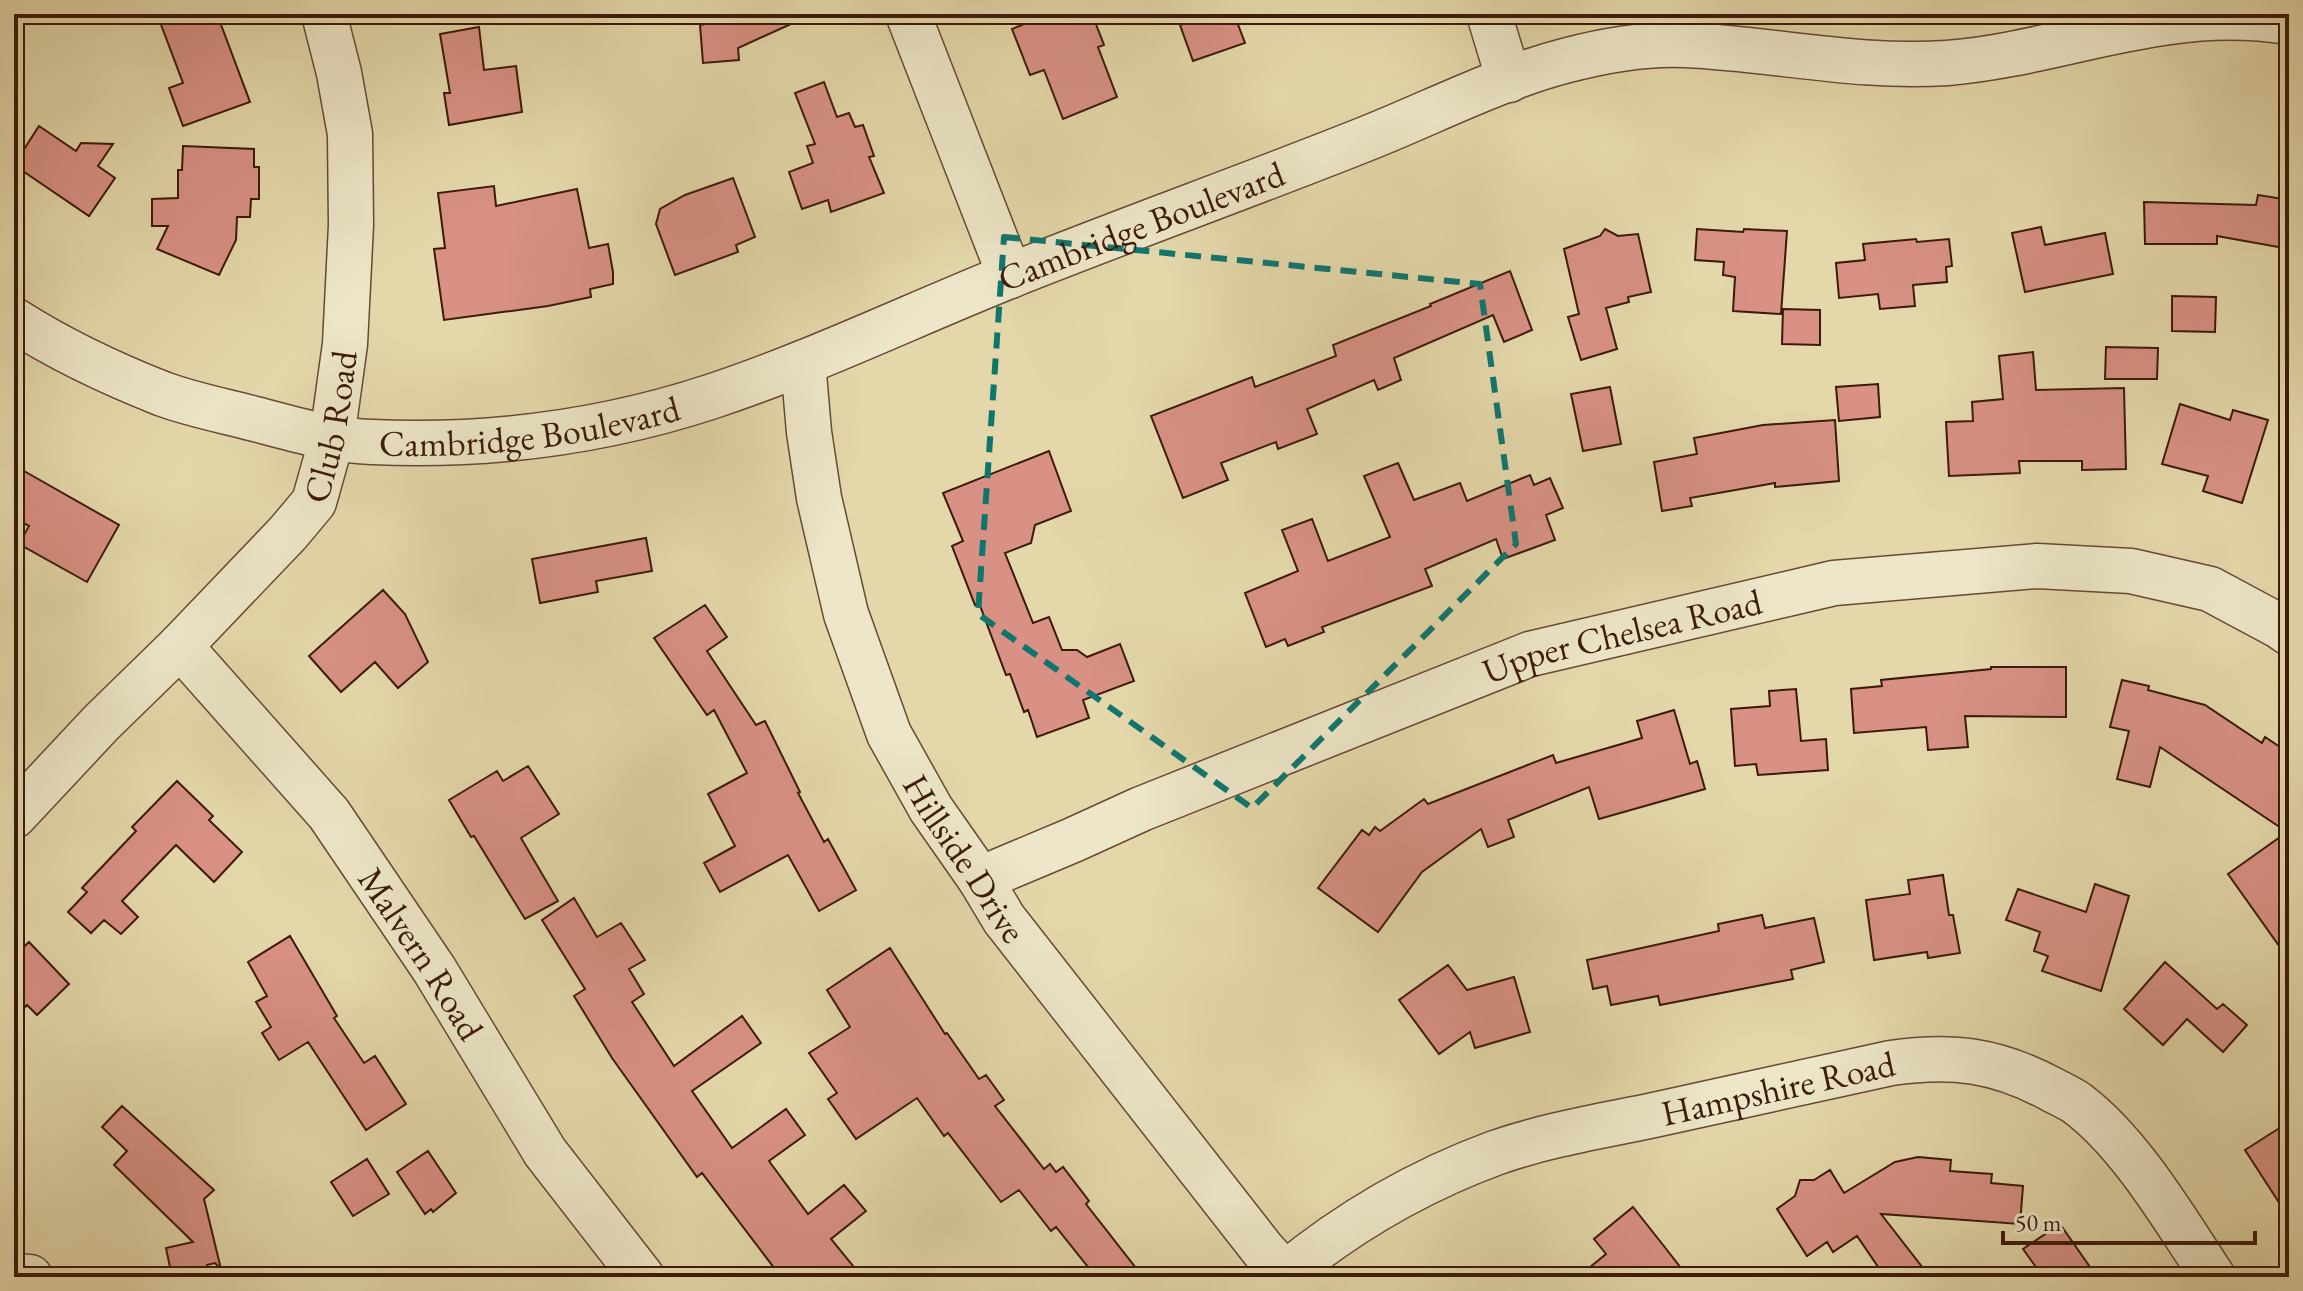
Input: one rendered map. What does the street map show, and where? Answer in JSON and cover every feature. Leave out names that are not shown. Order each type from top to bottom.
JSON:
[{"type":"street","name":"Club Road","points":[[14,816],[288,533],[314,502],[332,438],[345,344],[351,225],[350,134],[324,14]]},
{"type":"street","points":[[908,14],[1010,276]]},
{"type":"street","points":[[1489,14],[1509,80]]},
{"type":"street","name":"Cambridge Boulevard","points":[[14,320],[99,367],[169,396],[332,438],[370,442],[480,441],[565,432],[711,397],[803,363],[1010,276],[1566,60],[1629,47],[1682,44],[1836,61],[1946,63],[1997,57],[2048,30],[2253,17],[2289,22]]},
{"type":"street","name":"Hillside Drive","points":[[803,363],[819,498],[846,614],[889,734],[931,809],[1004,919],[1263,1250],[1287,1276]]},
{"type":"street","name":"Upper Chelsea Road","points":[[980,879],[1141,809],[1530,654],[1834,583],[2037,566],[2131,571],[2210,589],[2289,633]]},
{"type":"street","name":"Malvern Road","points":[[180,646],[329,814],[434,969],[545,1152],[642,1277]]},
{"type":"street","name":"Hampshire Road","points":[[1287,1276],[1317,1248],[1360,1219],[1440,1175],[1497,1152],[1566,1133],[1925,1058],[1967,1060],[2010,1069],[2077,1103],[2113,1137],[2156,1190],[2213,1277]]},
{"type":"street","points":[[14,1276],[30,1277]]},
{"type":"highlighted area","points":[[1004,237],[1480,284],[1516,544],[1252,808],[978,614]]},
{"type":"building","points":[[157,14],[217,14],[250,102],[183,126],[169,88],[183,83]]},
{"type":"building","points":[[708,14],[813,14],[738,48],[739,60],[703,63],[700,25],[711,23]]},
{"type":"building","points":[[1048,14],[1092,14],[1104,45],[1098,47],[1117,97],[1063,119],[1044,70],[1030,75],[1012,29]]},
{"type":"building","points":[[1212,14],[1234,14],[1245,43],[1193,61],[1180,25]]},
{"type":"building","points":[[479,27],[484,70],[516,66],[522,112],[449,125],[444,93],[450,93],[440,34]]},
{"type":"building","points":[[824,82],[837,117],[849,113],[855,127],[863,125],[874,156],[869,157],[884,193],[831,212],[828,200],[802,209],[789,172],[813,163],[807,146],[815,144],[795,93]]},
{"type":"building","points":[[39,126],[76,151],[81,143],[113,144],[98,166],[115,178],[89,216],[14,165]]},
{"type":"building","points":[[183,146],[254,149],[254,167],[259,167],[259,199],[251,199],[250,217],[237,217],[236,240],[219,275],[157,249],[168,226],[152,226],[152,199],[178,198],[178,170],[182,170]]},
{"type":"building","points":[[733,178],[755,237],[736,245],[738,252],[675,275],[656,224],[660,209],[685,195]]},
{"type":"building","points":[[494,186],[496,206],[577,189],[589,248],[608,244],[613,284],[590,289],[591,297],[444,320],[434,249],[445,248],[438,193]]},
{"type":"building","points":[[2258,195],[2289,200],[2289,249],[2217,236],[2217,244],[2145,244],[2144,202],[2256,205]]},
{"type":"building","points":[[2041,227],[2045,245],[2105,233],[2113,274],[2025,292],[2012,233]]},
{"type":"building","points":[[1605,229],[1618,236],[1638,234],[1651,292],[1628,297],[1629,302],[1606,308],[1617,349],[1581,360],[1568,317],[1579,314],[1564,249],[1600,236]]},
{"type":"building","points":[[1697,229],[1787,231],[1781,314],[1733,311],[1735,277],[1723,275],[1724,262],[1695,260]]},
{"type":"building","points":[[1916,239],[1917,242],[1949,239],[1952,266],[1946,267],[1947,282],[1913,285],[1915,306],[1880,309],[1878,294],[1839,298],[1836,263],[1865,260],[1863,244]]},
{"type":"building","points":[[1510,271],[1532,330],[1504,342],[1493,315],[1394,358],[1401,380],[1378,390],[1374,380],[1307,409],[1317,434],[1278,449],[1276,442],[1221,463],[1228,480],[1183,498],[1151,416],[1252,377],[1255,387],[1336,356],[1333,345]]},
{"type":"building","points":[[2172,296],[2216,297],[2215,332],[2172,331]]},
{"type":"building","points":[[1783,309],[1820,310],[1820,345],[1782,344]]},
{"type":"building","points":[[2106,347],[2158,348],[2157,379],[2105,379]]},
{"type":"building","points":[[2033,352],[2036,390],[2124,388],[2126,469],[2082,470],[2082,461],[2019,461],[2020,473],[1949,476],[1946,422],[1973,421],[1972,402],[2003,399],[1999,356]]},
{"type":"building","points":[[1878,384],[1880,417],[1839,421],[1836,387]]},
{"type":"building","points":[[1610,387],[1621,444],[1583,451],[1571,394]]},
{"type":"building","points":[[2180,404],[2230,420],[2233,410],[2268,420],[2242,503],[2203,491],[2208,476],[2162,464]]},
{"type":"building","points":[[1835,420],[1839,481],[1775,487],[1775,483],[1690,498],[1692,506],[1662,511],[1654,462],[1697,454],[1694,438],[1763,425]]},
{"type":"building","points":[[1049,451],[1071,511],[1035,525],[1031,543],[1005,553],[1033,623],[1049,617],[1062,650],[1077,650],[1087,657],[1120,644],[1134,681],[1083,700],[1089,718],[1037,737],[1010,674],[1006,675],[979,603],[975,605],[952,546],[963,541],[943,493]]},
{"type":"building","points":[[1398,463],[1414,500],[1460,483],[1467,501],[1530,475],[1534,485],[1550,478],[1563,508],[1546,515],[1555,540],[1503,559],[1496,539],[1425,569],[1432,586],[1322,627],[1324,632],[1288,646],[1285,639],[1266,647],[1245,593],[1298,571],[1282,530],[1312,519],[1328,561],[1390,537],[1364,476]]},
{"type":"building","points":[[24,471],[119,525],[87,582],[19,544],[29,526],[14,518],[14,488]]},
{"type":"building","points":[[646,538],[652,571],[596,581],[598,592],[540,603],[532,559]]},
{"type":"building","points":[[383,590],[405,614],[428,662],[398,688],[375,662],[341,692],[309,656]]},
{"type":"building","points":[[705,605],[727,637],[707,651],[756,725],[765,721],[824,842],[828,839],[856,890],[819,911],[788,855],[720,892],[704,863],[735,846],[708,794],[747,773],[714,710],[707,715],[654,638]]},
{"type":"building","points":[[1991,667],[2066,667],[2066,717],[1965,716],[1968,747],[1928,750],[1926,727],[1854,733],[1851,689],[1882,686],[1881,680]]},
{"type":"building","points":[[2122,680],[2205,705],[2262,743],[2265,737],[2289,753],[2289,960],[2228,874],[2287,832],[2160,747],[2150,787],[2117,779],[2129,731],[2110,727]]},
{"type":"building","points":[[1796,689],[1801,741],[1826,739],[1828,770],[1758,775],[1756,764],[1735,766],[1731,709],[1770,706],[1769,691]]},
{"type":"building","points":[[1674,710],[1690,764],[1697,761],[1705,789],[1599,819],[1589,787],[1508,820],[1514,837],[1488,847],[1481,829],[1422,872],[1378,932],[1318,888],[1362,830],[1369,835],[1375,827],[1380,831],[1424,799],[1428,804],[1553,755],[1556,763],[1642,738],[1637,721]]},
{"type":"building","points":[[528,766],[559,814],[521,838],[558,901],[525,919],[449,800],[497,771],[503,781]]},
{"type":"building","points":[[177,781],[213,816],[209,820],[242,852],[214,882],[176,845],[122,901],[138,917],[121,934],[104,920],[91,933],[68,912],[87,892],[82,888],[136,831],[132,827]]},
{"type":"building","points":[[1943,875],[1949,915],[1953,915],[1960,953],[1928,958],[1927,952],[1874,960],[1866,900],[1910,894],[1908,880]]},
{"type":"building","points":[[2095,884],[2129,896],[2101,991],[2042,971],[2048,956],[2034,951],[2040,932],[2006,920],[2018,889],[2086,912]]},
{"type":"building","points":[[574,898],[597,937],[621,923],[645,960],[629,969],[644,994],[632,1002],[674,1066],[742,1016],[761,1043],[692,1091],[732,1148],[786,1109],[805,1135],[769,1161],[808,1214],[844,1185],[866,1211],[831,1239],[862,1277],[781,1277],[702,1173],[697,1177],[612,1058],[574,996],[585,989],[542,920]]},
{"type":"building","points":[[1762,915],[1765,928],[1814,918],[1824,962],[1791,970],[1793,979],[1660,1005],[1658,996],[1611,1005],[1607,986],[1593,989],[1587,960],[1719,931],[1718,924]]},
{"type":"building","points":[[290,936],[337,1016],[334,1018],[364,1063],[375,1056],[406,1104],[366,1130],[308,1042],[279,1060],[262,1033],[271,1027],[256,1002],[267,996],[248,962]]},
{"type":"building","points":[[29,942],[69,984],[37,1015],[27,1005],[14,1018],[14,956]]},
{"type":"building","points":[[890,948],[945,1034],[979,1079],[986,1075],[1004,1100],[995,1106],[1044,1169],[1050,1164],[1056,1172],[1063,1167],[1089,1201],[1086,1204],[1143,1277],[1096,1277],[1056,1227],[1051,1231],[1019,1190],[1001,1202],[948,1133],[944,1136],[917,1098],[856,1139],[828,1099],[837,1093],[809,1053],[850,1027],[827,990]]},
{"type":"building","points":[[2165,962],[2217,1009],[2223,1004],[2247,1025],[2223,1052],[2187,1019],[2163,1045],[2124,1009]]},
{"type":"building","points":[[1448,965],[1467,990],[1514,977],[1530,1032],[1475,1048],[1470,1032],[1439,1054],[1399,1000]]},
{"type":"building","points":[[122,1106],[214,1190],[204,1199],[221,1269],[215,1263],[207,1265],[210,1277],[172,1277],[166,1248],[193,1242],[114,1165],[127,1151],[102,1127]]},
{"type":"building","points":[[2289,1122],[2289,1218],[2245,1150]]},
{"type":"building","points":[[428,1151],[456,1193],[433,1212],[431,1209],[425,1214],[397,1172]]},
{"type":"building","points":[[1918,1157],[1951,1160],[1950,1171],[1992,1174],[1991,1183],[2023,1186],[2020,1224],[1881,1214],[1930,1277],[1885,1277],[1857,1236],[1833,1252],[1827,1242],[1807,1256],[1777,1209],[1795,1196],[1800,1180],[1814,1180],[1830,1170],[1844,1193],[1895,1162]]},
{"type":"building","points":[[367,1159],[389,1194],[353,1216],[331,1182]]},
{"type":"building","points":[[1633,1207],[1688,1277],[1578,1277],[1606,1254],[1594,1239]]},
{"type":"building","points":[[2060,1224],[2097,1277],[2043,1277],[2023,1249]]}]
